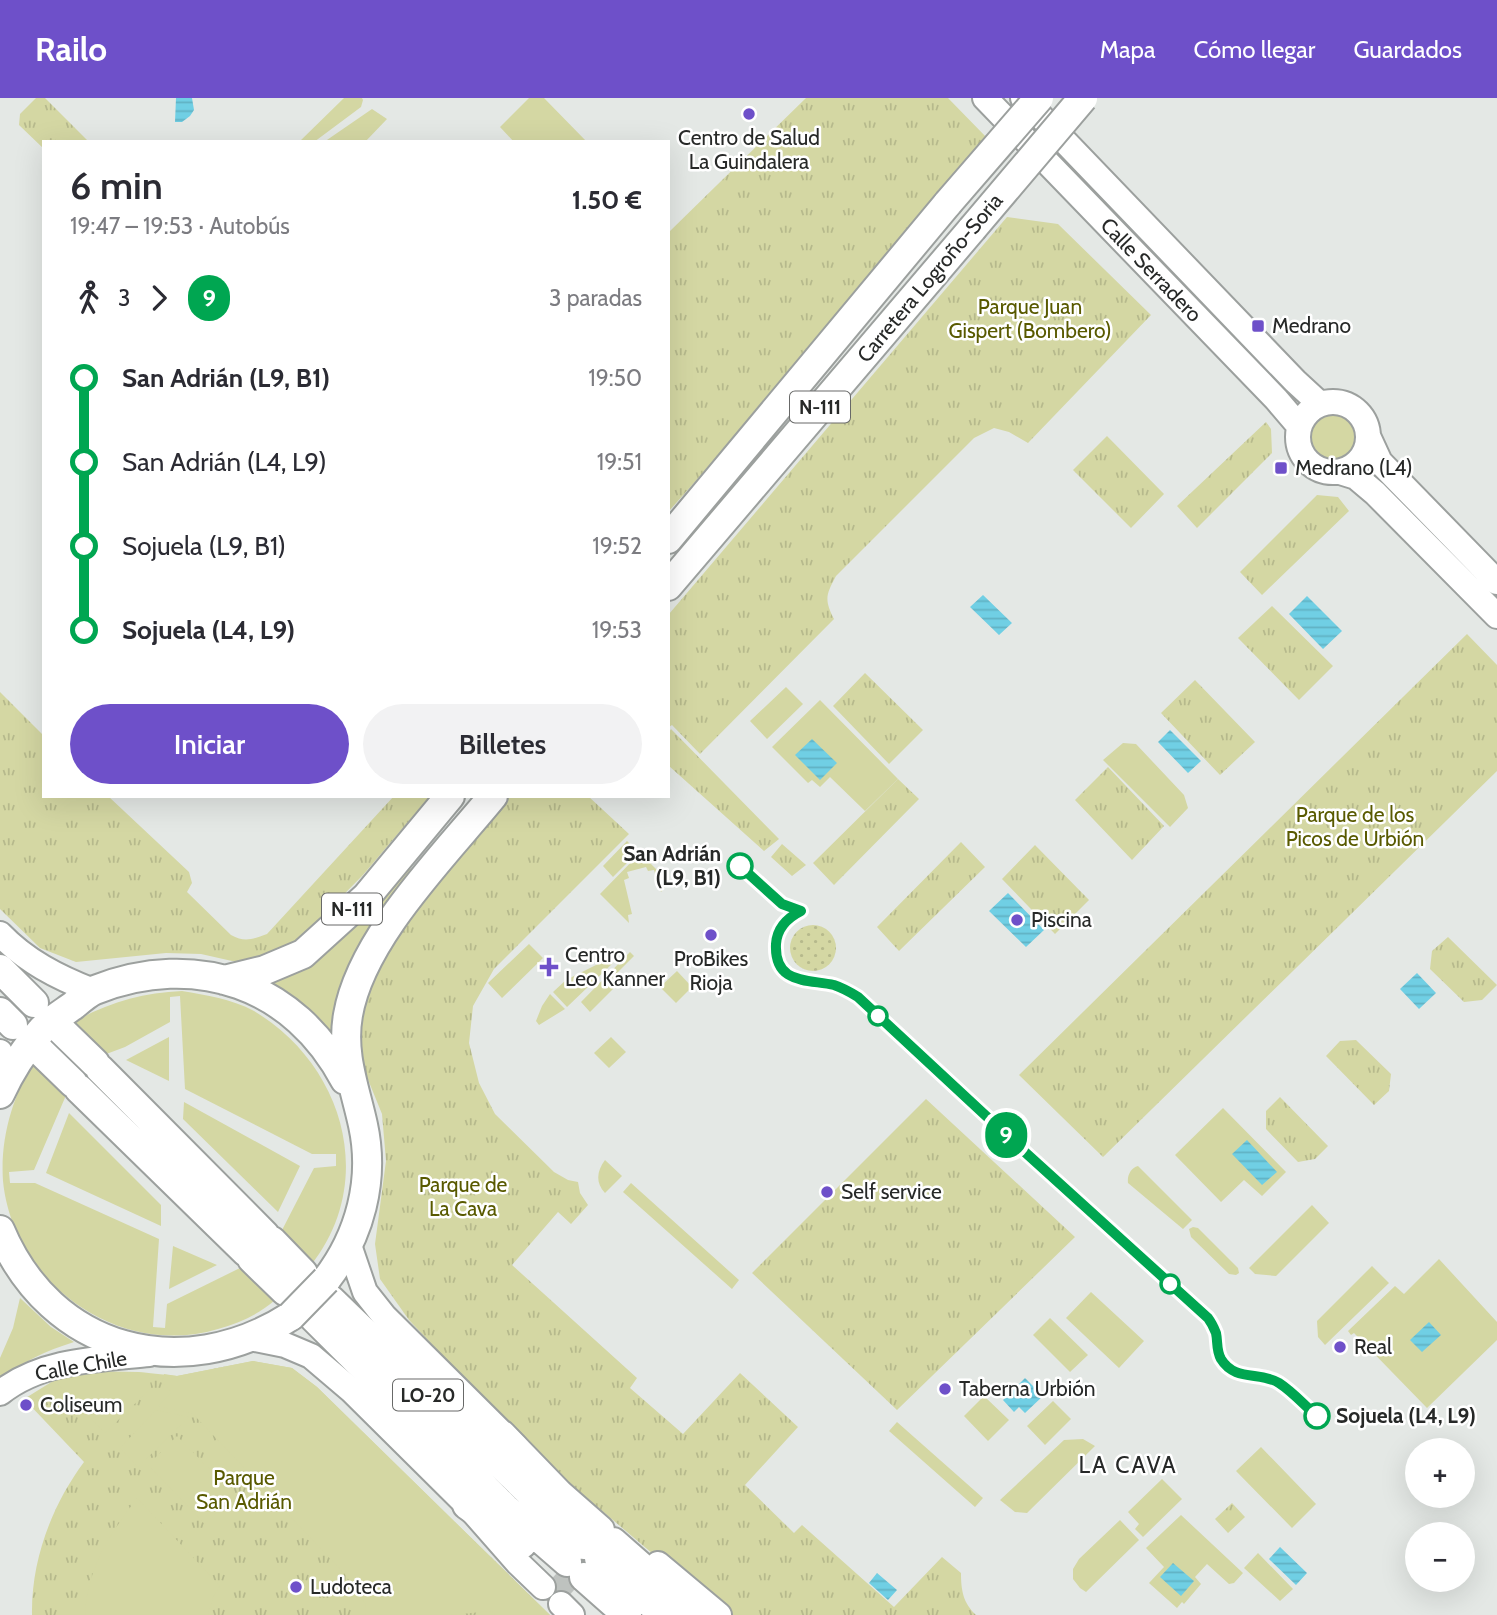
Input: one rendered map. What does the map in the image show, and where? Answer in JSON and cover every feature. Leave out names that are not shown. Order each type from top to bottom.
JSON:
[{"type":"highway","name":"Carretera Logroño-Soria","points":[[670,538],[948,203],[1039,98]]},
{"type":"highway","name":"Carretera Logroño-Soria","points":[[670,584],[1083,98]]},
{"type":"highway","name":"N-111","points":[[224,980],[265,970],[303,954],[367,896],[448,798]]},
{"type":"highway","name":"N-111","points":[[355,1099],[346,1056],[347,1027],[351,1001],[369,955],[395,915],[492,798]]},
{"type":"highway","points":[[0,970],[34,1003]]},
{"type":"highway","points":[[0,1230],[22,1273],[41,1295],[62,1314],[86,1329],[139,1349],[168,1353],[210,1350],[250,1338],[308,1296],[340,1263],[358,1222],[367,1173],[367,1150],[355,1099],[332,1055],[304,1022],[286,1008],[256,991],[224,980],[189,974],[154,975],[93,990],[41,1030],[3,1074]]},
{"type":"highway","name":"LO-20","points":[[61,1030],[97,1066],[259,1247],[583,1565],[627,1615]]},
{"type":"highway","name":"LO-20","points":[[40,1051],[259,1247]]},
{"type":"highway","points":[[502,1435],[559,1494],[602,1615]]},
{"type":"highway","points":[[467,1505],[518,1541],[583,1565],[696,1615]]},
{"type":"highway","name":"LO-20","points":[[583,1565],[664,1615]]},
{"type":"main road","name":"Calle Serradero","points":[[1023,98],[1320,404]]},
{"type":"main road","name":"Calle Serradero","points":[[993,106],[1299,426]]},
{"type":"main road","points":[[1497,582],[1380,462],[1362,417],[1355,410],[1338,402],[1320,404],[1307,413],[1299,426],[1299,449],[1309,464],[1323,471],[1356,477],[1497,616]]},
{"type":"main road","points":[[1340,472],[1357,463],[1363,455],[1368,436]]},
{"type":"main road","points":[[0,934],[18,953],[61,979],[93,990]]},
{"type":"main road","points":[[349,1245],[365,1292],[384,1316],[502,1435]]},
{"type":"main road","points":[[250,1338],[285,1345],[312,1356],[351,1390],[467,1505]]},
{"type":"main road","name":"Calle Chile","points":[[0,1393],[14,1381],[34,1372],[95,1359],[168,1353]]},
{"type":"main road","points":[[583,1565],[719,1615]]},
{"type":"green space","points":[[36,98],[45,98],[87,140],[42,140],[42,147],[19,125],[20,114]]},
{"type":"green space","points":[[344,98],[362,98],[361,107],[317,140],[301,140]]},
{"type":"green space","points":[[529,98],[544,98],[585,140],[512,140],[500,127]]},
{"type":"green space","points":[[806,98],[948,98],[988,139],[774,393],[670,510],[670,231]]},
{"type":"green space","points":[[372,109],[387,119],[367,140],[327,140]]},
{"type":"green space","name":"Parque Juan Gispert (Bombero)","points":[[1007,217],[1058,224],[1151,315],[1028,443],[1009,432],[994,428],[974,438],[836,576],[828,597],[834,619],[700,754],[672,725],[670,726],[670,613]]},
{"type":"green space","points":[[1333,415],[1349,421],[1355,437],[1349,453],[1333,459],[1317,453],[1311,437],[1317,421]]},
{"type":"green space","points":[[1266,422],[1271,429],[1272,453],[1197,528],[1177,506]]},
{"type":"green space","points":[[1107,436],[1164,494],[1131,528],[1073,470]]},
{"type":"green space","points":[[1317,495],[1338,497],[1349,511],[1262,595],[1240,572]]},
{"type":"green space","points":[[1272,606],[1333,666],[1299,700],[1238,638]]},
{"type":"green space","name":"Parque de los Picos de Urbión","points":[[1467,634],[1497,665],[1497,771],[1103,1157],[1019,1075]]},
{"type":"green space","points":[[865,673],[923,730],[889,764],[833,706]]},
{"type":"green space","points":[[1195,680],[1255,742],[1220,775],[1161,713]]},
{"type":"green space","points":[[786,687],[803,704],[767,739],[750,721]]},
{"type":"green space","points":[[0,692],[42,734],[42,798],[110,798],[189,872],[192,883],[187,892],[231,935],[245,940],[267,934],[392,798],[428,798],[363,875],[297,942],[261,962],[232,961],[201,954],[166,953],[76,962],[40,948],[0,909]]},
{"type":"green space","points":[[820,700],[898,779],[865,811],[830,777],[820,787],[812,780],[808,783],[772,747]]},
{"type":"green space","points":[[670,730],[779,839],[764,851],[670,767]]},
{"type":"green space","points":[[1123,743],[1136,744],[1184,795],[1188,808],[1170,827],[1103,760]]},
{"type":"green space","points":[[1108,767],[1164,826],[1132,860],[1075,800]]},
{"type":"green space","points":[[898,779],[919,799],[834,885],[813,863]]},
{"type":"green space","name":"Parque de La Cava","points":[[507,798],[590,798],[629,834],[494,969],[473,1006],[469,1043],[479,1083],[495,1114],[554,1172],[578,1182],[580,1193],[588,1205],[571,1224],[558,1212],[512,1265],[637,1378],[630,1388],[683,1434],[740,1373],[798,1427],[745,1485],[794,1533],[802,1525],[894,1607],[942,1557],[961,1573],[964,1596],[976,1615],[725,1615],[535,1454],[409,1320],[380,1279],[375,1244],[386,1161],[382,1114],[358,1055],[359,1024],[366,996],[401,926]]},
{"type":"green space","points":[[627,841],[638,852],[613,877],[603,866]]},
{"type":"green space","points":[[961,842],[985,867],[899,951],[877,927]]},
{"type":"green space","points":[[782,844],[806,865],[792,876],[771,857]]},
{"type":"green space","points":[[1035,845],[1089,900],[1055,934],[1002,879]]},
{"type":"green space","points":[[640,853],[669,882],[661,892],[654,870],[648,871],[646,867],[627,872],[629,878],[624,880],[632,914],[628,915],[629,923],[600,894]]},
{"type":"green space","points":[[406,866],[413,871],[333,1031],[329,1032],[295,1000],[267,982]]},
{"type":"green space","points":[[813,925],[829,932],[836,948],[829,964],[813,971],[797,964],[790,948],[797,932]]},
{"type":"green space","points":[[1448,937],[1497,985],[1482,1000],[1464,1002],[1430,969],[1432,951]]},
{"type":"green space","points":[[529,944],[543,958],[502,998],[488,983]]},
{"type":"green space","points":[[630,952],[634,956],[611,979],[617,985],[590,1012],[581,1002]]},
{"type":"green space","points":[[608,959],[613,963],[567,1007],[553,992],[566,980]]},
{"type":"green space","points":[[677,971],[692,987],[676,1003],[660,987]]},
{"type":"green space","points":[[182,991],[228,1000],[254,1011],[285,1034],[310,1061],[329,1092],[341,1126],[346,1161],[343,1197],[331,1232],[311,1265],[280,1234],[314,1168],[336,1166],[336,1154],[312,1154],[185,1089],[180,996],[170,997],[170,1022],[125,1047],[101,1056],[70,1024],[124,1000]]},
{"type":"green space","points":[[550,994],[565,1009],[539,1025],[536,1021]]},
{"type":"green space","points":[[169,1037],[169,1081],[126,1060]]},
{"type":"green space","points":[[611,1037],[626,1052],[609,1068],[594,1053]]},
{"type":"green space","points":[[1356,1040],[1391,1074],[1389,1091],[1374,1105],[1326,1056],[1340,1041]]},
{"type":"green space","points":[[34,1059],[67,1093],[34,1170],[9,1172],[10,1183],[35,1183],[159,1239],[153,1327],[165,1328],[167,1304],[242,1267],[275,1300],[248,1318],[218,1329],[181,1335],[144,1333],[109,1322],[77,1304],[49,1281],[27,1251],[11,1218],[3,1181],[6,1133],[14,1103]]},
{"type":"green space","points":[[1280,1097],[1328,1146],[1315,1159],[1298,1162],[1266,1129],[1266,1111]]},
{"type":"green space","points":[[926,1099],[1075,1237],[897,1410],[752,1273]]},
{"type":"green space","points":[[184,1102],[300,1166],[278,1212],[183,1119]]},
{"type":"green space","points":[[1223,1108],[1286,1172],[1262,1196],[1244,1180],[1221,1202],[1175,1155]]},
{"type":"green space","points":[[69,1113],[161,1205],[161,1226],[46,1173]]},
{"type":"green space","points":[[605,1160],[622,1176],[605,1193],[598,1176]]},
{"type":"green space","points":[[1138,1166],[1192,1220],[1183,1229],[1128,1183],[1130,1172]]},
{"type":"green space","points":[[631,1183],[739,1280],[732,1289],[623,1192]]},
{"type":"green space","points":[[1312,1205],[1329,1223],[1276,1276],[1255,1274],[1249,1268]]},
{"type":"green space","points":[[1198,1228],[1238,1268],[1239,1273],[1229,1274],[1191,1237],[1189,1229]]},
{"type":"green space","points":[[173,1246],[217,1265],[169,1289]]},
{"type":"green space","points":[[1439,1259],[1497,1322],[1497,1340],[1427,1408],[1354,1333],[1351,1335],[1348,1331],[1395,1286],[1404,1294]]},
{"type":"green space","points":[[1372,1266],[1389,1283],[1325,1345],[1318,1337],[1317,1321]]},
{"type":"green space","points":[[1091,1292],[1144,1341],[1119,1368],[1066,1318]]},
{"type":"green space","points":[[20,1298],[51,1327],[74,1342],[35,1357],[0,1381],[0,1358],[13,1328]]},
{"type":"green space","points":[[1050,1318],[1088,1355],[1070,1372],[1033,1335]]},
{"type":"green space","name":"Parque San Adrián","points":[[253,1361],[292,1368],[317,1387],[550,1615],[32,1615],[35,1574],[46,1534],[62,1496],[84,1462],[24,1399],[53,1381],[86,1371],[177,1376]]},
{"type":"green space","points":[[253,1361],[292,1368],[317,1387],[550,1615],[496,1615],[491,1611],[451,1615],[365,1615],[366,1605],[344,1573],[193,1414],[158,1406],[172,1392],[162,1383],[164,1374],[177,1376]]},
{"type":"green space","points":[[86,1371],[149,1373],[151,1388],[105,1433],[55,1381]]},
{"type":"green space","points":[[984,1396],[1009,1420],[988,1441],[964,1416]]},
{"type":"green space","points":[[1053,1401],[1071,1419],[1045,1445],[1027,1426]]},
{"type":"green space","points":[[156,1410],[189,1417],[138,1467],[120,1448]]},
{"type":"green space","points":[[897,1422],[983,1498],[975,1507],[889,1431]]},
{"type":"green space","points":[[177,1436],[235,1495],[205,1524],[148,1465]]},
{"type":"green space","points":[[1083,1439],[1095,1446],[1027,1513],[1015,1512],[1000,1500],[1064,1440]]},
{"type":"green space","points":[[1261,1447],[1316,1504],[1292,1528],[1236,1471]]},
{"type":"green space","points":[[1162,1479],[1182,1499],[1143,1537],[1135,1529],[1139,1524],[1128,1512]]},
{"type":"green space","points":[[137,1498],[220,1586],[213,1597],[208,1615],[85,1615],[95,1566],[117,1525]]},
{"type":"green space","points":[[1232,1503],[1245,1517],[1228,1533],[1215,1519]]},
{"type":"green space","points":[[1181,1515],[1243,1573],[1234,1583],[1229,1584],[1207,1564],[1195,1577],[1201,1584],[1184,1604],[1182,1602],[1177,1608],[1149,1583],[1164,1567],[1146,1548]]},
{"type":"green space","points":[[1120,1520],[1139,1540],[1086,1592],[1073,1579],[1073,1569],[1079,1559]]},
{"type":"green space","points":[[1258,1553],[1293,1589],[1280,1601],[1244,1568]]},
{"type":"water","points":[[176,98],[192,98],[194,110],[182,122],[175,122]]},
{"type":"water","points":[[983,595],[1012,623],[999,635],[970,607]]},
{"type":"water","points":[[1307,596],[1342,631],[1323,649],[1289,614]]},
{"type":"water","points":[[1170,730],[1201,761],[1188,773],[1158,742]]},
{"type":"water","points":[[812,739],[837,763],[820,780],[795,755]]},
{"type":"water","name":"Piscina","points":[[1008,893],[1044,930],[1026,947],[989,911]]},
{"type":"water","points":[[1417,973],[1436,993],[1419,1009],[1400,989]]},
{"type":"water","points":[[1247,1140],[1277,1172],[1262,1185],[1232,1154]]},
{"type":"water","points":[[1429,1322],[1441,1335],[1422,1352],[1410,1340]]},
{"type":"water","points":[[1025,1378],[1043,1396],[1025,1413],[1019,1407],[1014,1412],[1003,1400]]},
{"type":"water","points":[[1280,1547],[1307,1573],[1296,1585],[1269,1559]]},
{"type":"water","points":[[1173,1563],[1194,1581],[1181,1596],[1160,1577]]},
{"type":"water","points":[[877,1573],[897,1590],[888,1600],[869,1583]]},
{"type":"tunnel","points":[[556,1574],[574,1590]]},
{"type":"bus line","name":"9","points":[[740,866],[782,904],[801,911],[788,919],[776,940],[779,960],[786,973],[807,983],[821,982],[836,986],[858,997],[1208,1318],[1216,1334],[1216,1348],[1220,1359],[1228,1367],[1241,1375],[1262,1376],[1280,1384],[1317,1416]]},
{"type":"place","name":"Centro de Salud La Guindalera","points":[[749,114]]},
{"type":"place","name":"Medrano","points":[[1258,326]]},
{"type":"place","name":"Medrano (L4)","points":[[1281,468]]},
{"type":"place","name":"San Adrián (L9, B1)","points":[[740,866]]},
{"type":"place","name":"Piscina","points":[[1017,920]]},
{"type":"place","name":"ProBikes Rioja","points":[[711,935]]},
{"type":"place","name":"Centro Leo Kanner","points":[[549,967]]},
{"type":"place","name":"Self service","points":[[827,1192]]},
{"type":"place","name":"Real","points":[[1340,1347]]},
{"type":"place","name":"Taberna Urbión","points":[[945,1389]]},
{"type":"place","name":"Coliseum","points":[[26,1405]]},
{"type":"place","name":"Sojuela (L4, L9)","points":[[1317,1416]]},
{"type":"place","name":"Ludoteca","points":[[296,1587]]},
{"type":"district","name":"LA CAVA","points":[[1128,1465]]}]
